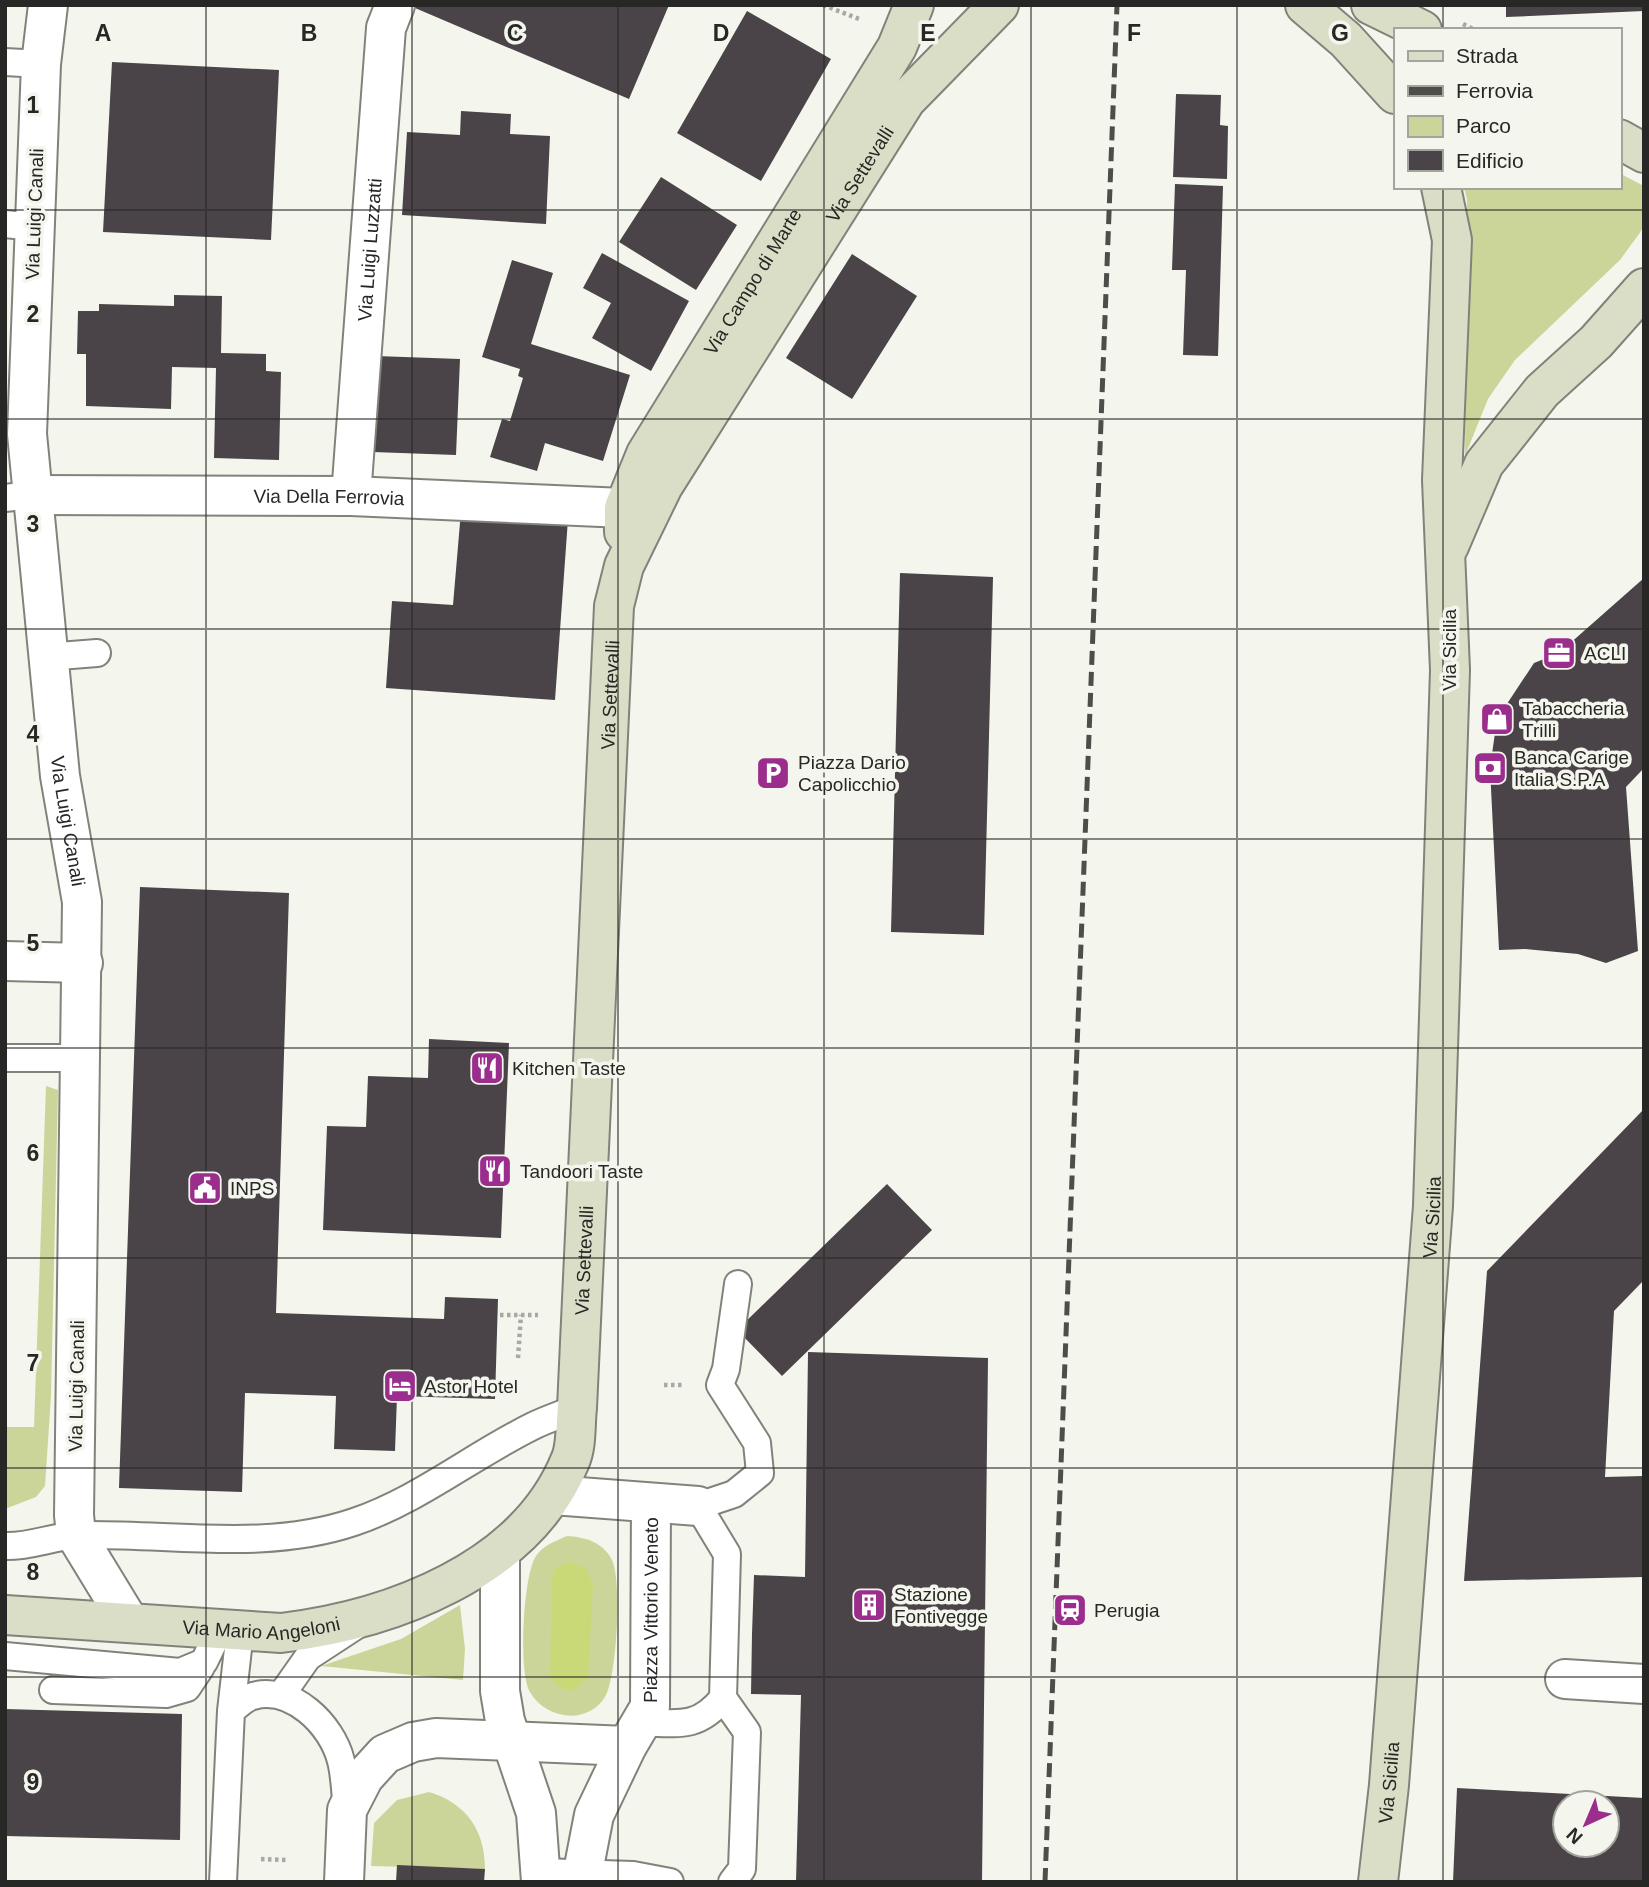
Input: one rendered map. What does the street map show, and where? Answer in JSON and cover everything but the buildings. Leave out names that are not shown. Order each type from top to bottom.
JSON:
[{"type":"main road","name":"Via Campo di Marte","points":[[624,566],[624,508],[646,454],[897,47],[914,5]]},
{"type":"main road","name":"Via Settevalli","points":[[552,1495],[572,1459],[577,1408],[614,606],[624,566],[663,486],[906,100],[999,5]]},
{"type":"main road","points":[[1305,5],[1346,40],[1394,93]]},
{"type":"main road","points":[[1371,5],[1418,28]]},
{"type":"main road","points":[[1621,140],[1644,153]]},
{"type":"main road","name":"Via Sicilia","points":[[1378,1882],[1389,1785],[1433,1206],[1450,670],[1442,480],[1452,240],[1441,189]]},
{"type":"main road","points":[[1447,551],[1484,464],[1542,391],[1596,342],[1644,288]]},
{"type":"main road","points":[[1596,342],[1644,313]]},
{"type":"main road","points":[[500,1552],[527,1526],[552,1495]]},
{"type":"main road","name":"Via Mario Angeloni","points":[[5,1615],[130,1622],[221,1641],[370,1617],[443,1586],[500,1552]]},
{"type":"street","name":"Via Luigi Canali","points":[[48,5],[23,63],[19,225],[27,434],[18,497],[46,657],[60,776],[82,902],[76,1535]]},
{"type":"street","name":"Via Luigi Luzzatti","points":[[351,496],[386,28],[395,5]]},
{"type":"street","name":"Via Della Ferrovia","points":[[18,497],[351,496],[624,508]]},
{"type":"street","points":[[5,961],[83,962]]},
{"type":"street","name":"Piazza Vittorio Veneto","points":[[552,1495],[651,1504],[650,1707],[594,1815],[582,1878]]},
{"type":"street","points":[[651,1504],[698,1506]]},
{"type":"street","points":[[76,1535],[130,1622]]},
{"type":"street","points":[[500,1552],[499,1691],[512,1743],[536,1813],[540,1877]]},
{"type":"street","points":[[1566,1679],[1644,1684]]},
{"type":"street","points":[[344,1882],[347,1810],[364,1777],[385,1754],[413,1742],[436,1738],[512,1743],[635,1734]]},
{"type":"lane","points":[[46,657],[97,653]]},
{"type":"lane","points":[[5,1058],[82,1058]]},
{"type":"lane","points":[[732,1882],[742,1869],[747,1732],[723,1698],[727,1553],[698,1506],[734,1494],[760,1473],[757,1443],[720,1385],[726,1369],[738,1284]]},
{"type":"lane","points":[[5,1546],[76,1535],[190,1539],[292,1538],[354,1522],[381,1511],[431,1486],[532,1427],[577,1408]]},
{"type":"lane","points":[[282,1693],[308,1657],[370,1617]]},
{"type":"lane","points":[[5,1656],[180,1672],[221,1641]]},
{"type":"lane","points":[[53,1690],[166,1694],[187,1688],[221,1641]]},
{"type":"lane","points":[[221,1641],[231,1711],[223,1882]]},
{"type":"lane","points":[[231,1711],[251,1696],[282,1693],[305,1709],[325,1729],[341,1759],[347,1810]]},
{"type":"lane","points":[[635,1734],[683,1725],[710,1714],[723,1698]]},
{"type":"lane","points":[[540,1877],[633,1875],[670,1882]]},
{"type":"path","points":[[823,5],[870,23]]},
{"type":"path","points":[[500,1315],[546,1316]]},
{"type":"path","points":[[518,1357],[521,1315]]},
{"type":"green space","points":[[1621,174],[1644,186],[1644,226],[1639,234],[1620,260],[1515,360],[1488,399],[1465,456],[1467,200],[1464,189],[1621,189]]},
{"type":"green space","points":[[46,1086],[58,1090],[51,1396],[45,1486],[36,1497],[5,1509],[5,1427],[34,1427]]},
{"type":"green space","points":[[567,1536],[593,1542],[608,1554],[615,1571],[617,1607],[613,1670],[605,1697],[598,1706],[588,1712],[567,1716],[546,1709],[530,1692],[526,1681],[523,1646],[525,1602],[536,1556],[542,1549]]},
{"type":"green space","points":[[460,1605],[465,1649],[463,1680],[321,1666],[401,1639]]},
{"type":"green space","points":[[429,1792],[453,1803],[471,1820],[481,1842],[485,1869],[371,1866],[374,1823],[397,1800]]},
{"type":"shaded area","points":[[569,1562],[585,1568],[593,1584],[588,1677],[578,1688],[568,1691],[557,1686],[550,1675],[552,1576],[556,1568]]},
{"type":"railway","points":[[1045,1882],[1117,5]]},
{"type":"place","name":"ACLI","points":[[1559,653]]},
{"type":"place","name":"Tabaccheria Trilli","points":[[1497,719]]},
{"type":"place","name":"Banca Carige Italia S.P.A","points":[[1490,768]]},
{"type":"place","name":"Piazza Dario Capolicchio","points":[[773,773]]},
{"type":"place","name":"Kitchen Taste","points":[[487,1068]]},
{"type":"place","name":"Tandoori Taste","points":[[495,1171]]},
{"type":"place","name":"INPS","points":[[205,1188]]},
{"type":"place","name":"Astor Hotel","points":[[400,1386]]},
{"type":"place","name":"Stazione Fontivegge","points":[[869,1605]]},
{"type":"place","name":"Perugia","points":[[1070,1610]]}]
